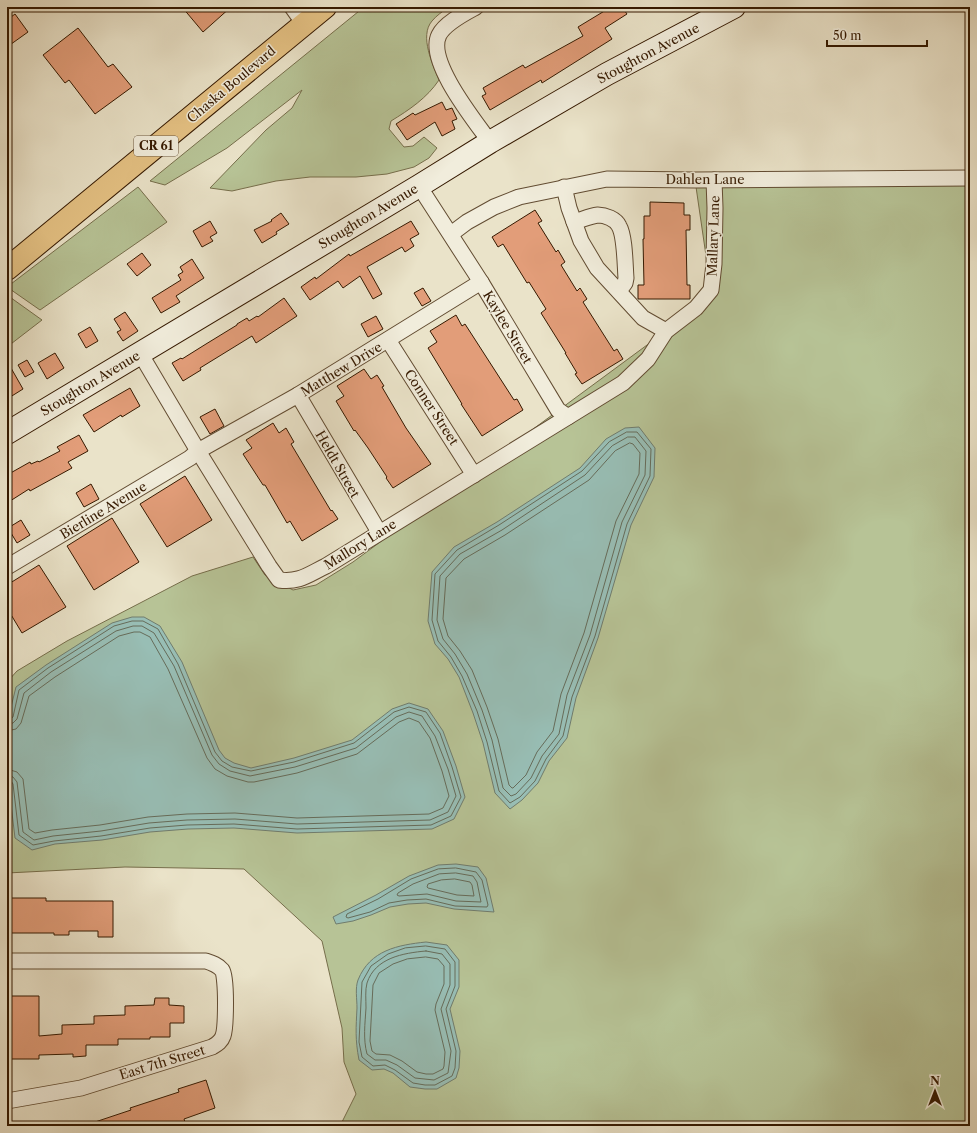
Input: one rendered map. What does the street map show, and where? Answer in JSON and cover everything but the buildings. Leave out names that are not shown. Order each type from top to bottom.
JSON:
[{"type":"main road","name":"Chaska Boulevard","points":[[7,269],[298,15],[325,7]]},
{"type":"street","points":[[476,7],[453,20],[439,35],[437,49],[444,70],[456,97],[490,142]]},
{"type":"street","name":"Stoughton Avenue","points":[[7,433],[490,142],[724,9]]},
{"type":"street","name":"Dahlen Lane","points":[[451,234],[467,222],[494,207],[519,197],[607,178],[714,180],[970,178]]},
{"type":"street","name":"Mallary Lane","points":[[568,417],[623,383],[648,359],[666,331],[696,308],[711,290],[714,264],[716,208],[714,180]]},
{"type":"street","name":"Kaylee Street","points":[[419,186],[481,282],[558,410],[568,417]]},
{"type":"street","points":[[564,187],[581,241],[597,268],[644,318],[666,331]]},
{"type":"street","points":[[574,222],[599,215],[613,219],[620,226],[626,278],[625,283],[619,290]]},
{"type":"street","name":"Matthew Drive","points":[[198,451],[298,395],[481,282]]},
{"type":"street","name":"Conner Street","points":[[388,340],[474,475]]},
{"type":"street","name":"Mallory Lane","points":[[140,353],[269,566],[279,580],[290,582],[326,566],[568,417]]},
{"type":"street","name":"Heldt Street","points":[[298,395],[379,532]]},
{"type":"street","name":"Bierline Avenue","points":[[7,567],[190,458],[198,451]]},
{"type":"street","name":"East 7th Street","points":[[7,961],[206,961],[215,964],[222,970],[225,981],[225,1029],[219,1042],[212,1047],[81,1088],[7,1101]]},
{"type":"green space","points":[[364,7],[449,7],[432,21],[428,27],[427,34],[428,50],[439,80],[423,98],[391,121],[389,129],[404,147],[413,146],[424,137],[437,148],[429,158],[414,167],[387,174],[356,177],[310,177],[276,181],[232,191],[210,188],[266,130],[292,108],[302,90],[227,148],[165,185],[150,181]]},
{"type":"green space","points":[[695,180],[970,183],[970,1126],[338,1126],[342,1122],[356,1094],[344,1062],[342,1028],[322,941],[244,869],[125,867],[7,873],[7,682],[17,671],[67,641],[192,576],[253,557],[265,575],[293,590],[316,585],[353,562],[666,331],[711,290]]},
{"type":"green space","points":[[138,187],[167,222],[40,310],[7,287]]},
{"type":"green space","points":[[7,295],[42,320],[7,347]]},
{"type":"water","points":[[639,427],[655,448],[654,477],[631,525],[598,638],[576,698],[567,738],[549,761],[538,783],[522,800],[510,809],[495,793],[483,743],[459,677],[448,659],[435,644],[428,621],[432,572],[454,547],[497,522],[580,468],[606,439],[625,428]]},
{"type":"water","points":[[132,617],[144,617],[160,626],[182,662],[219,750],[225,758],[234,763],[251,768],[294,758],[352,740],[392,709],[409,703],[428,709],[443,731],[456,766],[465,797],[454,819],[432,829],[297,833],[234,828],[188,829],[150,832],[102,840],[55,844],[32,850],[15,838],[7,771],[8,719],[16,687],[46,665],[112,623]]},
{"type":"water","points":[[456,864],[478,867],[486,878],[494,912],[454,909],[426,903],[408,904],[390,907],[353,921],[336,924],[333,917],[409,876],[438,865]]},
{"type":"water","points":[[426,942],[447,945],[459,960],[459,987],[450,1009],[460,1051],[459,1068],[456,1078],[437,1089],[410,1087],[393,1073],[384,1069],[372,1070],[359,1060],[356,1040],[356,994],[358,980],[363,970],[377,956],[395,947]]}]
